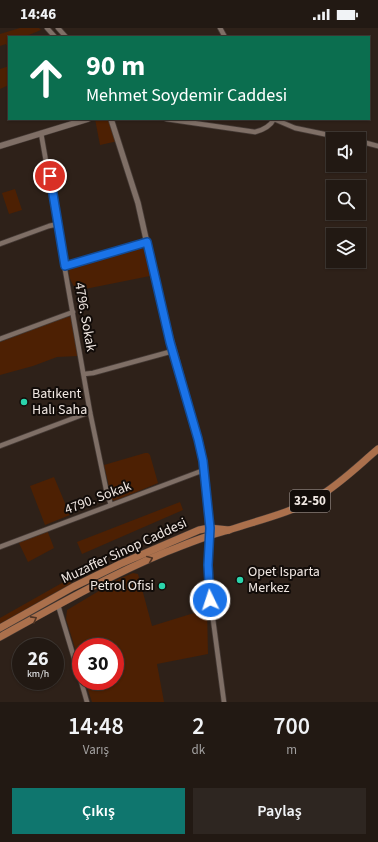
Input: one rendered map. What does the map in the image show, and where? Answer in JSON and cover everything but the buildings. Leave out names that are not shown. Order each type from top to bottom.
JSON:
[{"type":"main road","name":"Muzaffer Sinop Caddesi","points":[[0,628],[73,587],[125,562],[199,530],[209,532],[229,530],[291,510],[335,485],[378,449]]},
{"type":"main road","name":"Muzaffer Sinop Caddesi","points":[[0,637],[133,566],[209,532]]},
{"type":"street","points":[[47,28],[54,36]]},
{"type":"street","points":[[58,28],[65,36]]},
{"type":"street","points":[[0,146],[85,120]]},
{"type":"street","points":[[111,120],[138,203],[173,351],[200,445],[204,470],[209,532],[209,589],[224,702]]},
{"type":"street","points":[[173,120],[255,132],[267,128],[272,124],[274,120]]},
{"type":"street","points":[[276,120],[295,128],[326,134]]},
{"type":"street","name":"4796. Sokak","points":[[41,133],[90,412],[106,489],[111,505]]},
{"type":"street","points":[[366,143],[378,146]]},
{"type":"street","points":[[0,244],[48,226],[58,224]]},
{"type":"street","points":[[65,266],[147,242]]},
{"type":"street","points":[[0,339],[73,312]]},
{"type":"street","points":[[84,374],[93,373],[173,351]]},
{"type":"street","points":[[0,446],[90,412]]},
{"type":"street","name":"4790. Sokak","points":[[0,547],[204,470]]},
{"type":"street","points":[[58,605],[72,651]]},
{"type":"street","points":[[84,690],[87,702]]},
{"type":"shaded area","points":[[20,28],[39,28],[41,30],[26,36],[8,36],[8,48],[6,44],[0,46],[0,34]]},
{"type":"shaded area","points":[[8,66],[8,85],[0,89],[0,69]]},
{"type":"shaded area","points":[[95,120],[111,120],[118,141],[100,145]]},
{"type":"shaded area","points":[[15,189],[22,210],[9,214],[2,193]]},
{"type":"shaded area","points":[[143,248],[151,274],[150,276],[80,290],[75,287],[71,281],[69,274],[70,267]]},
{"type":"shaded area","points":[[68,316],[71,317],[78,356],[57,357],[33,366],[0,375],[0,342]]},
{"type":"shaded area","points":[[145,453],[150,455],[158,483],[115,501],[112,500],[104,465]]},
{"type":"shaded area","points":[[54,477],[70,515],[45,525],[30,486]]},
{"type":"shaded area","points":[[180,502],[183,510],[82,554],[77,542]]},
{"type":"shaded area","points":[[47,530],[54,548],[28,562],[18,541]]},
{"type":"shaded area","points":[[133,573],[138,574],[152,626],[207,609],[208,654],[157,664],[164,702],[92,702],[88,690],[124,690],[124,638],[72,638],[66,619],[67,610],[119,579]]},
{"type":"shaded area","points":[[69,579],[73,587],[0,628],[0,618]]},
{"type":"place","name":"Batıkent Halı Saha","points":[[24,402]]},
{"type":"place","name":"Opet Isparta Merkez","points":[[240,580]]},
{"type":"place","name":"Petrol Ofisi","points":[[162,586]]},
{"type":"route","points":[[50,176],[65,266],[147,242],[170,342],[202,452],[210,528],[208,565],[210,600]]}]
